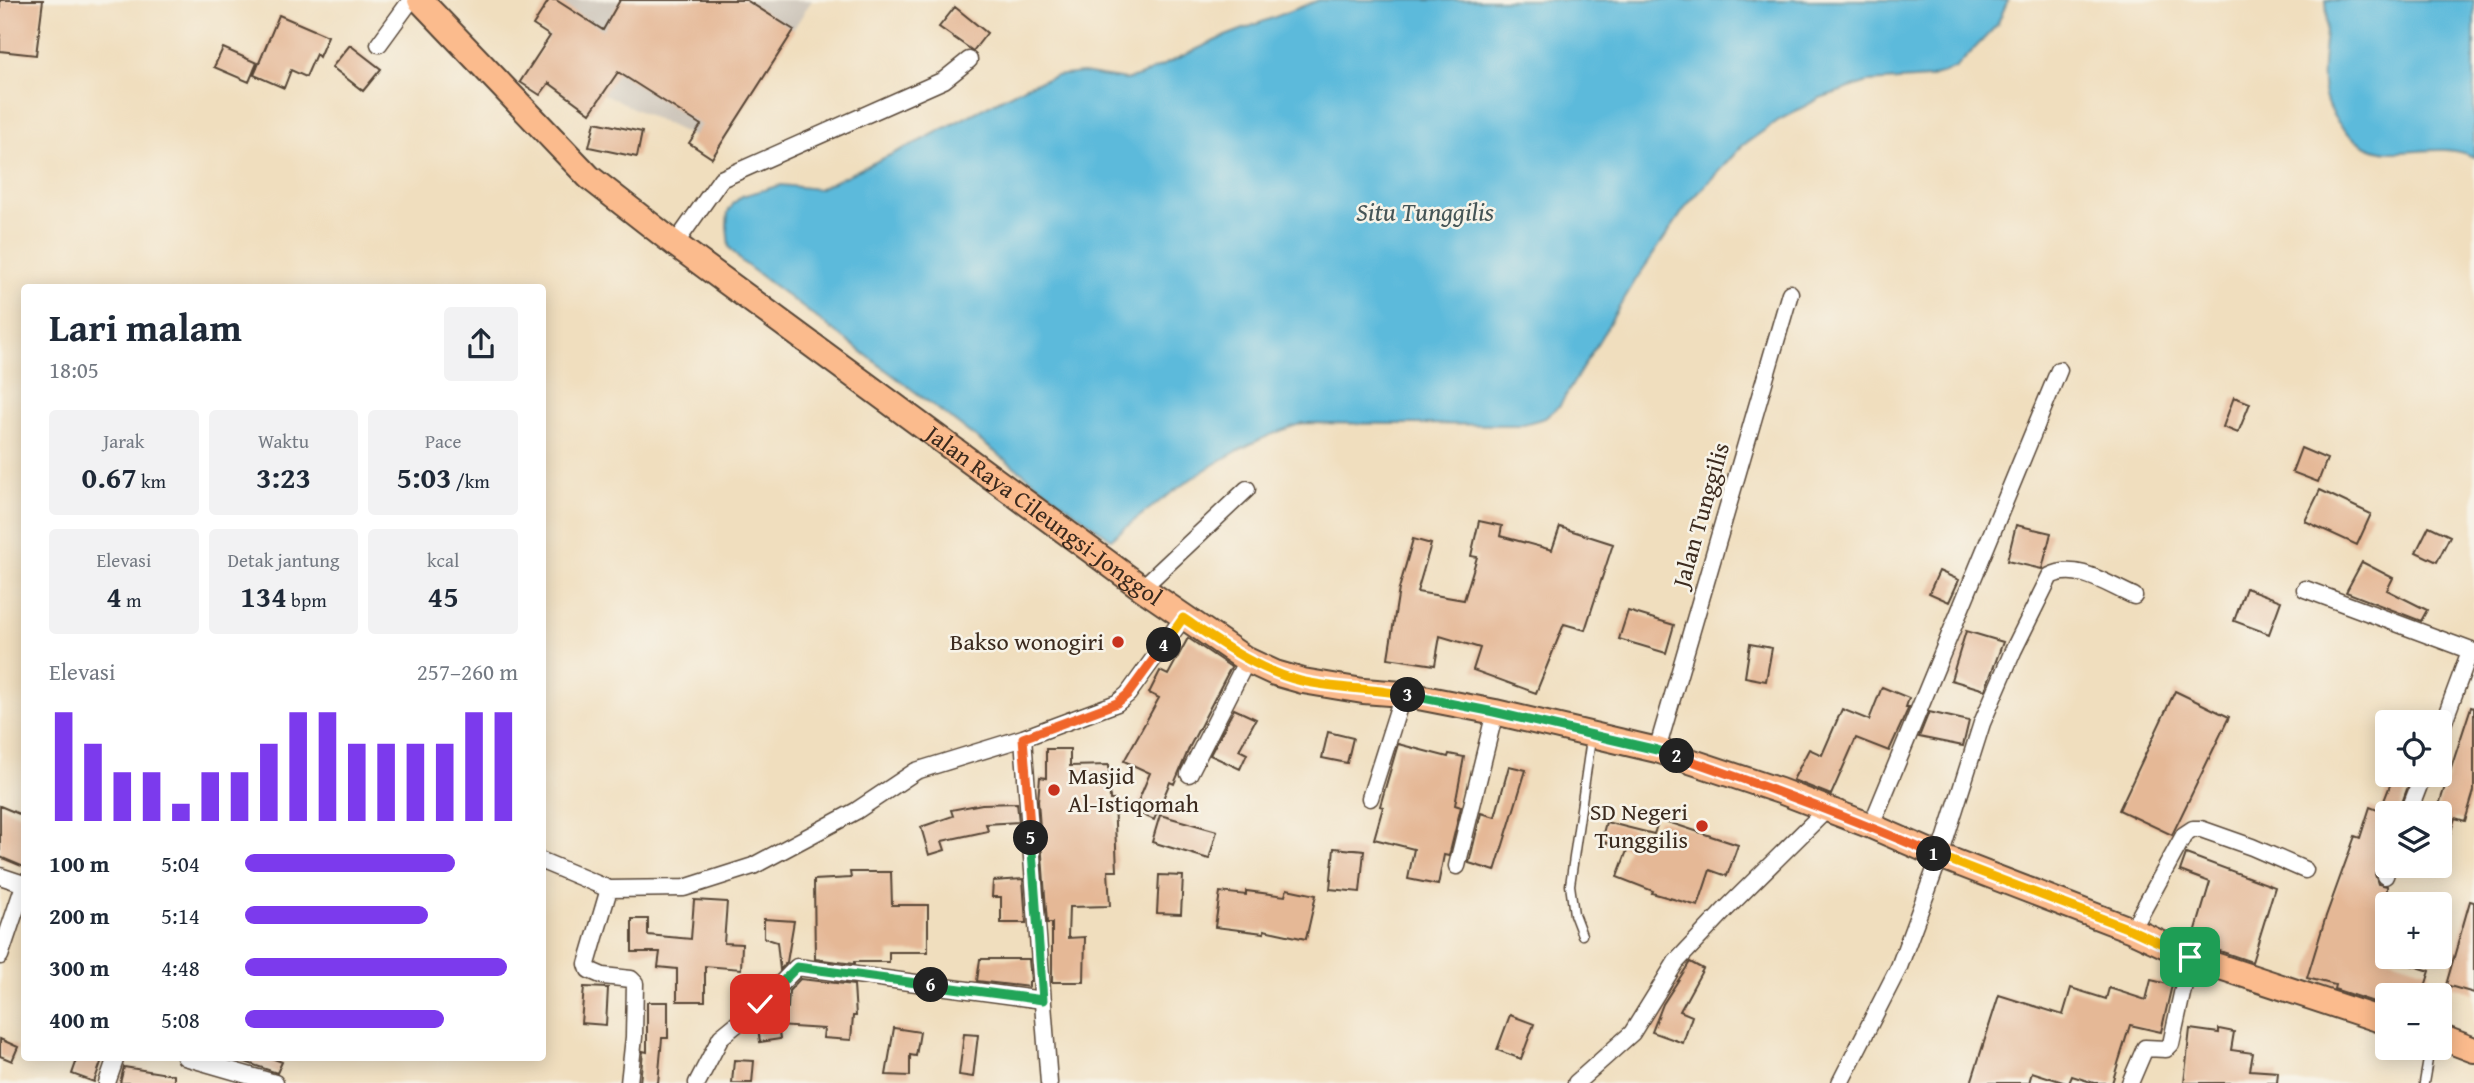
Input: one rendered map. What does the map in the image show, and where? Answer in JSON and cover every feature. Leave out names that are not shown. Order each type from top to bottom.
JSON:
[{"type":"main road","name":"Jalan Raya Cileungsi-Jonggol","points":[[432,7],[589,177],[675,244],[1142,588],[1247,660],[1275,673],[1303,681],[1363,691],[1402,694],[1494,712],[1657,750],[1871,826],[1940,856],[2132,930],[2190,957],[2375,1018]]},
{"type":"main road","points":[[2452,1042],[2474,1050]]},
{"type":"street","points":[[379,44],[411,0]]},
{"type":"street","points":[[675,244],[721,179],[944,80],[969,60]]},
{"type":"street","name":"Jalan Tunggilis","points":[[1657,750],[1790,293]]},
{"type":"street","points":[[1871,826],[2059,370]]},
{"type":"street","points":[[1142,588],[1247,489]]},
{"type":"street","points":[[1840,1083],[1899,967],[1940,856],[1982,723],[2050,576],[2062,570],[2076,571],[2134,596]]},
{"type":"street","points":[[2305,589],[2472,651],[2449,710]]},
{"type":"street","points":[[546,863],[609,889],[684,888],[753,866],[856,811],[916,771],[1023,738],[1117,703],[1128,694],[1183,618]]},
{"type":"street","points":[[1189,774],[1247,660]]},
{"type":"street","points":[[1370,798],[1402,694]]},
{"type":"street","points":[[1457,866],[1494,712]]},
{"type":"street","points":[[1023,738],[1049,1083]]},
{"type":"street","points":[[1576,1083],[1632,1034],[1676,962],[1726,909],[1828,810]]},
{"type":"street","points":[[2132,930],[2184,835],[2193,829],[2201,829],[2252,847],[2305,870]]},
{"type":"street","points":[[0,876],[21,884]]},
{"type":"street","points":[[609,889],[587,964],[589,970],[603,976],[631,979],[635,983],[634,1037],[629,1083]]},
{"type":"street","points":[[0,956],[21,894]]},
{"type":"street","points":[[2130,1083],[2145,1048],[2166,1049],[2171,1044],[2190,957]]},
{"type":"street","points":[[697,1083],[720,1037],[760,1004],[797,967],[1043,1000]]},
{"type":"street","points":[[107,1083],[115,1061]]},
{"type":"street","points":[[199,1061],[275,1083]]},
{"type":"lane","points":[[1582,935],[1574,914],[1570,885],[1591,736]]},
{"type":"lane","points":[[2424,1083],[2428,1060]]},
{"type":"shaded area","points":[[565,0],[812,0],[717,148],[536,62]]},
{"type":"water","name":"Situ Tunggilis","points":[[1319,0],[2008,0],[1997,25],[1956,68],[1929,78],[1868,82],[1820,98],[1779,120],[1742,146],[1688,204],[1635,281],[1560,405],[1545,418],[1520,425],[1303,423],[1277,432],[1226,457],[1178,488],[1111,539],[741,261],[729,247],[728,212],[742,196],[781,185],[818,189],[920,141],[1026,86],[1056,76],[1082,73],[1126,80],[1140,76],[1223,37]]},
{"type":"water","points":[[2326,0],[2474,0],[2474,157],[2443,150],[2378,150],[2356,140],[2347,132],[2334,117],[2326,101],[2323,85]]},
{"type":"building","points":[[0,0],[43,0],[36,55],[0,51]]},
{"type":"building","points":[[549,0],[556,0],[603,30],[620,0],[746,0],[794,30],[712,158],[689,143],[701,125],[618,72],[590,113],[549,83],[540,95],[520,82],[550,36],[533,25]]},
{"type":"building","points":[[955,7],[987,33],[973,51],[939,27]]},
{"type":"building","points":[[279,15],[328,36],[306,77],[291,70],[284,88],[254,75]]},
{"type":"building","points":[[350,45],[381,69],[363,91],[332,67]]},
{"type":"building","points":[[223,48],[257,63],[249,82],[214,67]]},
{"type":"building","points":[[595,122],[642,132],[637,157],[589,147]]},
{"type":"building","points":[[2234,397],[2250,403],[2238,433],[2223,427]]},
{"type":"building","points":[[2301,448],[2327,459],[2318,482],[2292,472]]},
{"type":"building","points":[[2320,490],[2371,514],[2357,545],[2305,521]]},
{"type":"building","points":[[1479,521],[1502,526],[1500,536],[1552,550],[1560,527],[1613,544],[1585,630],[1564,624],[1536,693],[1473,670],[1480,648],[1440,636],[1435,665],[1388,658],[1399,589],[1413,539],[1431,544],[1417,592],[1464,600],[1477,557],[1471,556]]},
{"type":"building","points":[[2016,525],[2051,533],[2042,569],[2007,561]]},
{"type":"building","points":[[2429,526],[2450,536],[2437,562],[2416,552]]},
{"type":"building","points":[[2362,562],[2393,578],[2387,590],[2427,610],[2421,621],[2346,592]]},
{"type":"building","points":[[1939,571],[1959,580],[1949,602],[1929,593]]},
{"type":"building","points":[[2246,588],[2281,601],[2269,634],[2234,621]]},
{"type":"building","points":[[1628,611],[1674,625],[1666,653],[1619,639]]},
{"type":"building","points":[[1966,631],[2003,642],[1985,690],[1951,680]]},
{"type":"building","points":[[1188,638],[1231,667],[1190,746],[1174,784],[1170,782],[1154,820],[1134,811],[1150,773],[1124,761],[1159,698],[1149,693],[1160,671],[1168,675]]},
{"type":"building","points":[[1750,644],[1772,648],[1766,681],[1745,677]]},
{"type":"building","points":[[1882,687],[1909,698],[1906,707],[1909,707],[1889,751],[1856,738],[1831,795],[1793,780],[1809,749],[1822,755],[1842,709],[1869,720]]},
{"type":"building","points":[[2175,691],[2229,717],[2172,835],[2119,810]]},
{"type":"building","points":[[2471,707],[2474,708],[2474,791],[2465,821],[2455,818],[2452,828],[2452,801],[2440,801],[2445,787],[2452,787],[2452,765]]},
{"type":"building","points":[[1234,709],[1256,719],[1239,750],[1247,754],[1240,769],[1210,755]]},
{"type":"building","points":[[1929,712],[1969,721],[1963,746],[1919,737]]},
{"type":"building","points":[[1328,732],[1353,738],[1347,763],[1322,758]]},
{"type":"building","points":[[1398,744],[1448,757],[1449,754],[1464,757],[1455,805],[1461,807],[1449,856],[1444,855],[1438,885],[1408,879],[1414,849],[1374,839],[1383,807],[1380,806]]},
{"type":"building","points":[[1046,749],[1070,749],[1070,766],[1109,765],[1110,800],[1114,800],[1117,871],[1108,871],[1110,906],[1069,907],[1068,938],[1085,937],[1084,982],[1052,982],[1052,923],[1047,923],[1038,801],[1040,777],[1046,778]]},
{"type":"building","points":[[1509,766],[1526,770],[1495,871],[1469,863],[1481,813],[1495,817]]},
{"type":"building","points":[[2389,787],[2408,787],[2403,801],[2384,801]]},
{"type":"building","points":[[1017,803],[1019,822],[986,824],[988,831],[942,841],[945,850],[929,855],[921,827],[953,816],[951,810],[982,804]]},
{"type":"building","points":[[0,806],[21,815],[21,866],[0,857]]},
{"type":"building","points":[[2370,807],[2375,809],[2375,878],[2378,884],[2387,886],[2387,892],[2375,892],[2375,969],[2430,971],[2426,983],[2375,983],[2375,1002],[2334,989],[2335,985],[2307,978],[2355,836],[2360,838]]},
{"type":"building","points":[[1160,815],[1217,831],[1209,859],[1152,842]]},
{"type":"building","points":[[1659,819],[1738,845],[1727,876],[1710,870],[1698,906],[1652,893],[1653,891],[1617,877],[1628,848],[1601,841],[1606,822],[1654,834]]},
{"type":"building","points":[[1334,848],[1364,851],[1360,892],[1330,889]]},
{"type":"building","points":[[2186,854],[2275,887],[2252,962],[2199,944],[2200,934],[2195,933],[2210,882],[2180,871]]},
{"type":"building","points":[[850,872],[891,872],[892,905],[928,905],[928,952],[889,952],[889,962],[854,964],[815,959],[814,880],[851,878]]},
{"type":"building","points":[[1159,875],[1183,876],[1181,914],[1157,913]]},
{"type":"building","points":[[1023,879],[1026,923],[1001,923],[1001,897],[992,897],[993,881]]},
{"type":"building","points":[[1287,889],[1316,895],[1306,939],[1264,930],[1264,933],[1215,927],[1220,892],[1246,895],[1246,891],[1285,896]]},
{"type":"building","points":[[694,900],[727,902],[724,943],[742,944],[741,969],[705,966],[705,1001],[677,1001],[677,969],[658,967],[660,952],[632,952],[632,919],[648,919],[648,935],[691,939]]},
{"type":"building","points":[[2470,901],[2474,902],[2474,993],[2447,983]]},
{"type":"building","points":[[764,919],[794,921],[787,962],[780,970],[777,942],[764,938]]},
{"type":"building","points":[[980,959],[1029,959],[1029,987],[977,981]]},
{"type":"building","points":[[1690,962],[1703,969],[1680,1011],[1692,1016],[1683,1043],[1652,1032],[1663,1004]]},
{"type":"building","points":[[800,979],[854,985],[856,1016],[853,1016],[851,1040],[823,1038],[824,1029],[778,1026],[780,1039],[760,1042],[757,1021],[769,1011],[788,1008],[789,991]]},
{"type":"building","points":[[2151,980],[2172,985],[2161,1032],[2130,1025],[2112,1083],[2094,1083],[2072,1076],[2069,1083],[2066,1083],[2032,1072],[2029,1083],[1971,1083],[1999,995],[2063,1015],[2071,988],[2106,999],[2109,988],[2146,1000]]},
{"type":"building","points":[[584,987],[608,988],[606,1025],[581,1023]]},
{"type":"building","points":[[647,1002],[668,1002],[668,1038],[662,1038],[658,1083],[640,1083],[643,1051],[647,1052]]},
{"type":"building","points":[[1510,1015],[1534,1024],[1521,1059],[1497,1050]]},
{"type":"building","points":[[894,1028],[920,1032],[916,1056],[910,1055],[910,1076],[886,1075]]},
{"type":"building","points":[[2190,1029],[2234,1032],[2231,1050],[2253,1053],[2250,1070],[2278,1072],[2277,1083],[2184,1083]]},
{"type":"building","points":[[964,1034],[978,1035],[973,1077],[959,1075]]},
{"type":"building","points":[[0,1039],[18,1047],[12,1061],[0,1056]]},
{"type":"building","points":[[734,1060],[754,1061],[752,1083],[732,1083]]},
{"type":"building","points":[[77,1061],[102,1061],[94,1082],[72,1074]]},
{"type":"building","points":[[242,1061],[279,1061],[282,1062],[277,1073]]},
{"type":"building","points":[[124,1067],[174,1075],[174,1083],[120,1083]]},
{"type":"place","name":"Bakso wonogiri","points":[[1118,642]]},
{"type":"place","name":"Masjid Al-Istiqomah","points":[[1054,790]]},
{"type":"place","name":"SD Negeri Tunggilis","points":[[1702,826]]},
{"type":"route","points":[[760,1004],[797,967],[1043,1000],[1023,738],[1117,703],[1128,694],[1183,618],[1247,660],[1275,673],[1303,681],[1363,691],[1402,694],[1494,712],[1657,750],[1780,791],[2132,930],[2190,957]]}]
